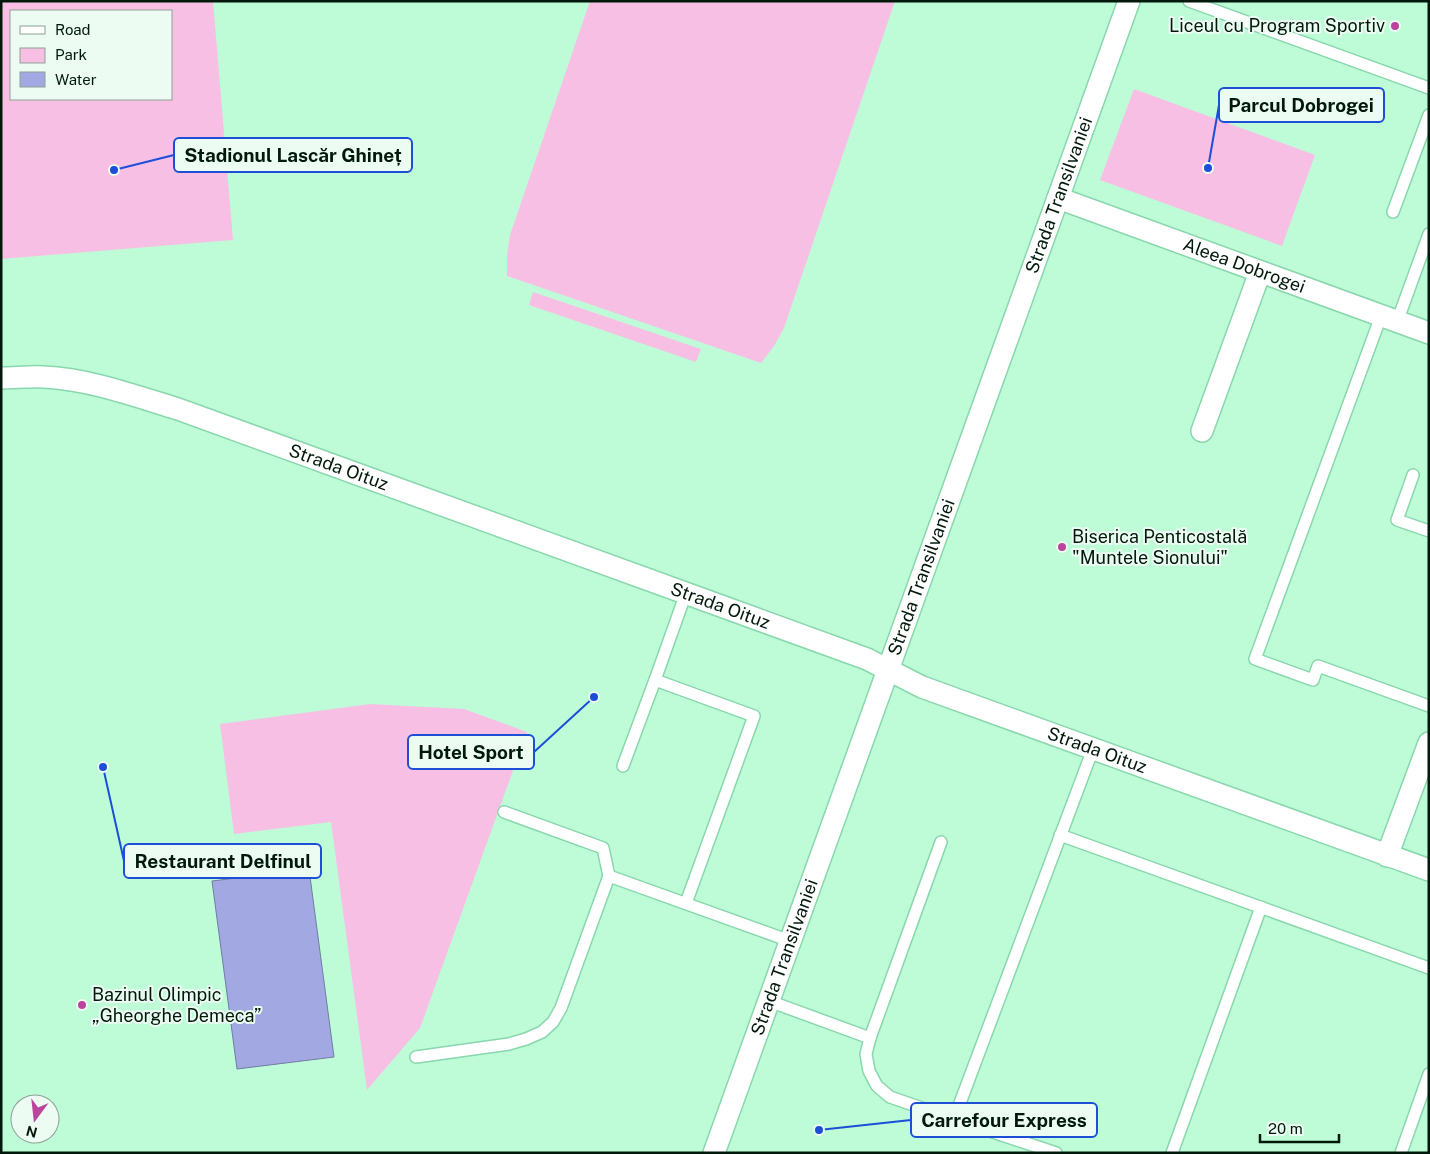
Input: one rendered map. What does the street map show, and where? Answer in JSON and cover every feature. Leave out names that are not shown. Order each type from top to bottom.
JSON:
[{"type":"street","name":"Strada Transilvaniei","points":[[714,1153],[1129,1]]},
{"type":"street","name":"Aleea Dobrogei","points":[[1058,198],[1429,333]]},
{"type":"street","points":[[1202,431],[1260,272]]},
{"type":"street","name":"Strada Oituz","points":[[1,378],[44,377],[89,384],[134,395],[178,409],[867,659],[922,687],[1429,870]]},
{"type":"street","points":[[1387,856],[1429,743]]},
{"type":"lane","points":[[1189,1],[1429,88]]},
{"type":"lane","points":[[1393,212],[1429,115]]},
{"type":"lane","points":[[1429,234],[1389,319],[1255,659],[1313,680],[1318,666],[1429,706]]},
{"type":"lane","points":[[1413,475],[1397,520],[1429,531]]},
{"type":"lane","points":[[623,766],[686,593]]},
{"type":"lane","points":[[654,680],[754,716],[686,903]]},
{"type":"lane","points":[[954,1119],[1093,749]]},
{"type":"lane","points":[[416,1057],[509,1044],[526,1039],[542,1032],[553,1022],[562,1008],[609,876],[602,848],[504,812]]},
{"type":"lane","points":[[1060,835],[1429,968]]},
{"type":"lane","points":[[941,842],[870,1038],[866,1054],[869,1071],[877,1086],[890,1097],[1056,1153]]},
{"type":"lane","points":[[609,876],[790,941]]},
{"type":"lane","points":[[1172,1153],[1261,907]]},
{"type":"lane","points":[[769,1001],[870,1038]]},
{"type":"lane","points":[[1401,1153],[1429,1074]]},
{"type":"green space","points":[[1,1],[213,1],[233,240],[1,259]]},
{"type":"green space","points":[[590,1],[895,1],[784,328],[774,346],[761,363],[507,276],[510,235]]},
{"type":"green space","points":[[1134,89],[1315,155],[1282,246],[1100,180]]},
{"type":"green space","points":[[533,292],[701,349],[696,362],[529,305]]},
{"type":"green space","points":[[370,704],[464,709],[527,732],[420,1028],[367,1090],[331,822],[234,834],[220,724]]},
{"type":"water","points":[[309,869],[334,1057],[237,1069],[212,881]]},
{"type":"place","name":"Liceul cu Program Sportiv","points":[[1395,26]]},
{"type":"place","name":"Parcul Dobrogei","points":[[1208,168]]},
{"type":"place","name":"Stadionul Lascăr Ghineț","points":[[114,170]]},
{"type":"place","name":"Biserica Penticostală \"Muntele Sionului\"","points":[[1062,547]]},
{"type":"place","name":"Hotel Sport","points":[[594,697]]},
{"type":"place","name":"Restaurant Delfinul","points":[[103,767]]},
{"type":"place","name":"Bazinul Olimpic „Gheorghe Demeca”","points":[[82,1005]]},
{"type":"place","name":"Carrefour Express","points":[[819,1130]]}]
